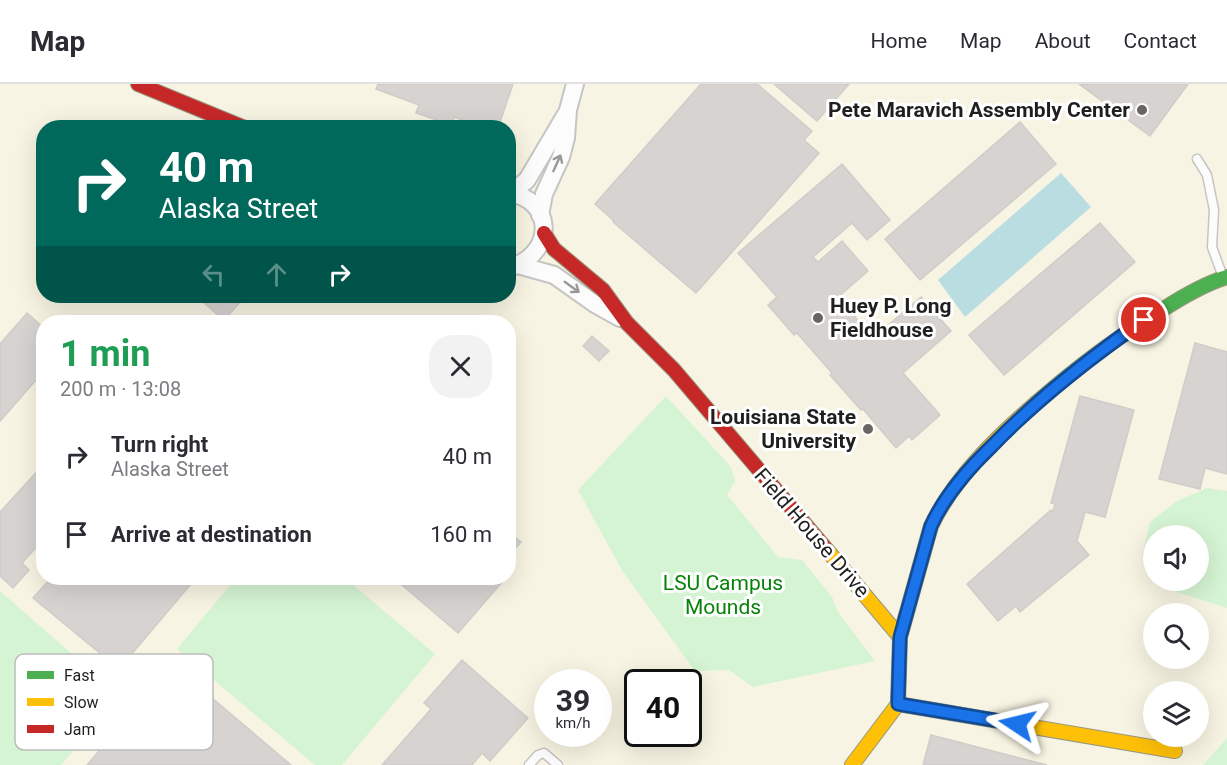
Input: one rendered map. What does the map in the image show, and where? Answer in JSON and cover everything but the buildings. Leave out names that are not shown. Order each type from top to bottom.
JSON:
[{"type":"street","points":[[138,84],[226,120]]},
{"type":"street","points":[[540,215],[544,194],[566,138],[568,110],[574,84]]},
{"type":"street","points":[[516,188],[526,180],[568,110]]},
{"type":"street","points":[[516,195],[530,201],[540,215],[544,233],[538,249],[529,259],[516,265]]},
{"type":"street","name":"Field House Drive","points":[[544,233],[554,249],[603,290],[627,323],[674,370],[900,637]]},
{"type":"street","name":"Field House Drive","points":[[516,266],[542,270],[554,275],[627,323]]},
{"type":"street","points":[[852,765],[898,704],[900,637],[931,526],[938,511],[972,466],[1032,407],[1096,353],[1144,320],[1225,277]]},
{"type":"street","points":[[898,704],[1174,751]]},
{"type":"lane","points":[[1197,159],[1207,176],[1214,210],[1212,247],[1225,277]]},
{"type":"lane","points":[[530,765],[538,755],[544,753],[558,765]]},
{"type":"shaded area","name":"Louisiana State University","points":[[0,84],[1227,84],[1227,765],[0,765]]},
{"type":"green space","name":"LSU Campus Mounds","points":[[666,396],[731,467],[735,481],[727,495],[778,557],[802,560],[832,597],[838,612],[875,661],[753,687],[729,670],[694,669],[623,572],[578,490]]},
{"type":"green space","points":[[1207,488],[1227,491],[1227,608],[1174,591],[1209,591],[1209,525],[1149,525],[1150,522],[1177,501]]},
{"type":"green space","points":[[230,585],[353,585],[435,654],[342,765],[315,765],[213,679],[213,654],[183,654],[177,649]]},
{"type":"green space","points":[[0,591],[72,654],[15,654],[15,750],[74,750],[61,765],[0,765]]},
{"type":"green space","points":[[1227,738],[1227,765],[1203,765]]},
{"type":"water","points":[[1061,173],[1091,207],[965,317],[938,280]]},
{"type":"traffic: fast","points":[[1036,403],[1082,365],[1129,331],[1185,296],[1227,277]]},
{"type":"traffic: slow","points":[[852,765],[898,704],[900,637],[931,526],[940,508],[977,460],[1036,403]]},
{"type":"traffic: slow","points":[[827,550],[900,637]]},
{"type":"traffic: slow","points":[[898,704],[1175,751]]},
{"type":"traffic: jam","points":[[138,84],[226,120]]},
{"type":"traffic: jam","points":[[544,233],[554,249],[603,290],[627,323],[674,370],[827,550]]},
{"type":"place","name":"Pete Maravich Assembly Center","points":[[1142,110]]},
{"type":"place","name":"Huey P. Long Fieldhouse","points":[[818,318]]},
{"type":"place","name":"Louisiana State University","points":[[868,429]]},
{"type":"route","points":[[1017,724],[898,704],[900,637],[931,526],[938,511],[962,478],[1008,428],[1096,353],[1144,320]]}]
